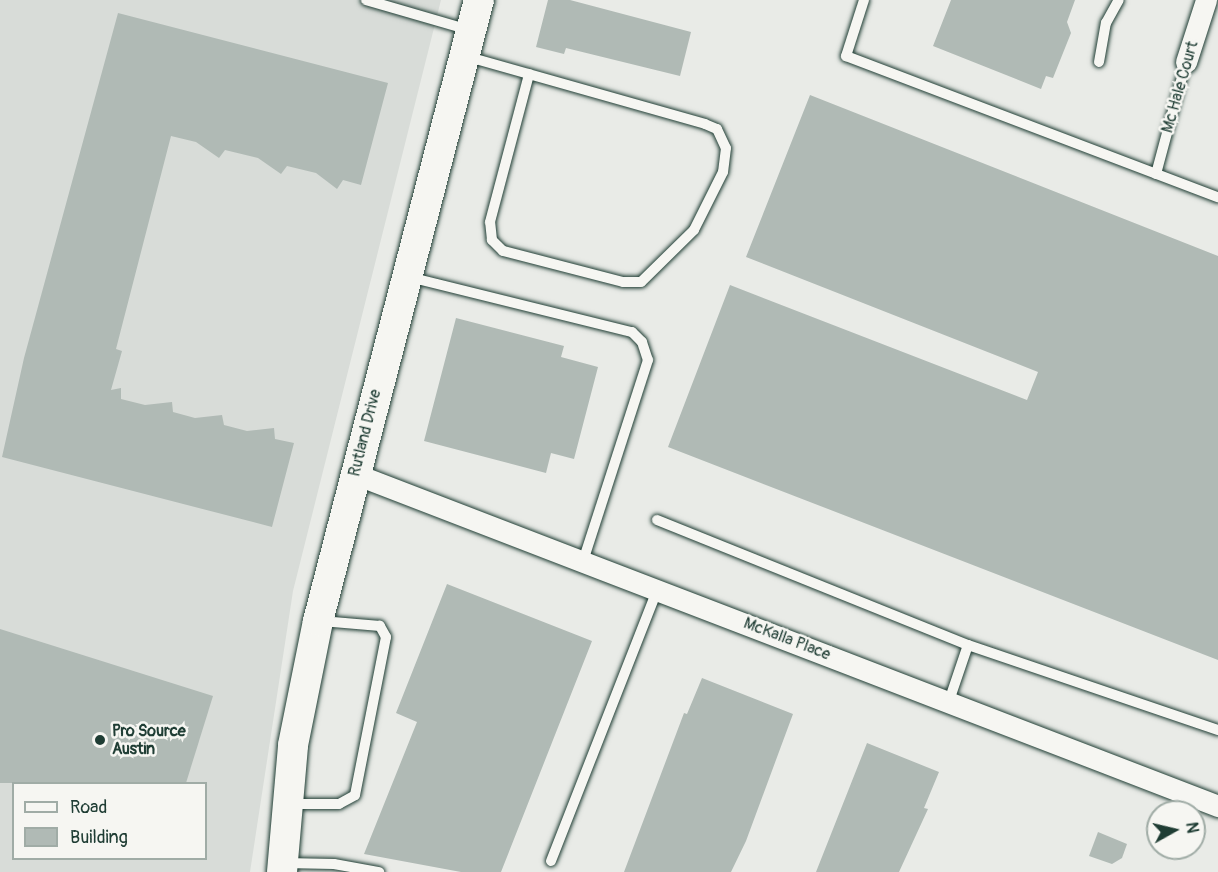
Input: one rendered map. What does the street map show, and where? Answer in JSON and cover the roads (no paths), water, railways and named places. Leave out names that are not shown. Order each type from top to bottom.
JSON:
[{"type":"street","name":"Rutland Drive","points":[[282,868],[286,804],[318,621],[478,0]]},
{"type":"street","name":"Mc Hale Court","points":[[1186,62],[1206,0]]},
{"type":"street","name":"McKalla Place","points":[[355,474],[949,701],[1218,807]]},
{"type":"lane","points":[[366,0],[468,44],[529,75],[717,129],[726,148],[723,172],[694,230],[641,282],[623,282],[503,250],[492,240],[490,222],[529,75]]},
{"type":"lane","points":[[864,0],[846,56],[1218,197]]},
{"type":"lane","points":[[1100,62],[1106,23],[1119,0]]},
{"type":"lane","name":"Mc Hale Court","points":[[1156,174],[1186,62]]},
{"type":"lane","points":[[406,276],[632,332],[642,342],[648,360],[583,561]]},
{"type":"lane","points":[[657,520],[968,645],[1218,730]]},
{"type":"lane","points":[[550,861],[657,590]]},
{"type":"lane","points":[[286,804],[339,804],[355,795],[386,637],[380,626],[318,621]]},
{"type":"lane","points":[[949,701],[968,645]]},
{"type":"lane","points":[[282,868],[334,864],[379,872]]},
{"type":"place","name":"Pro Source Austin","points":[[100,740]]}]
